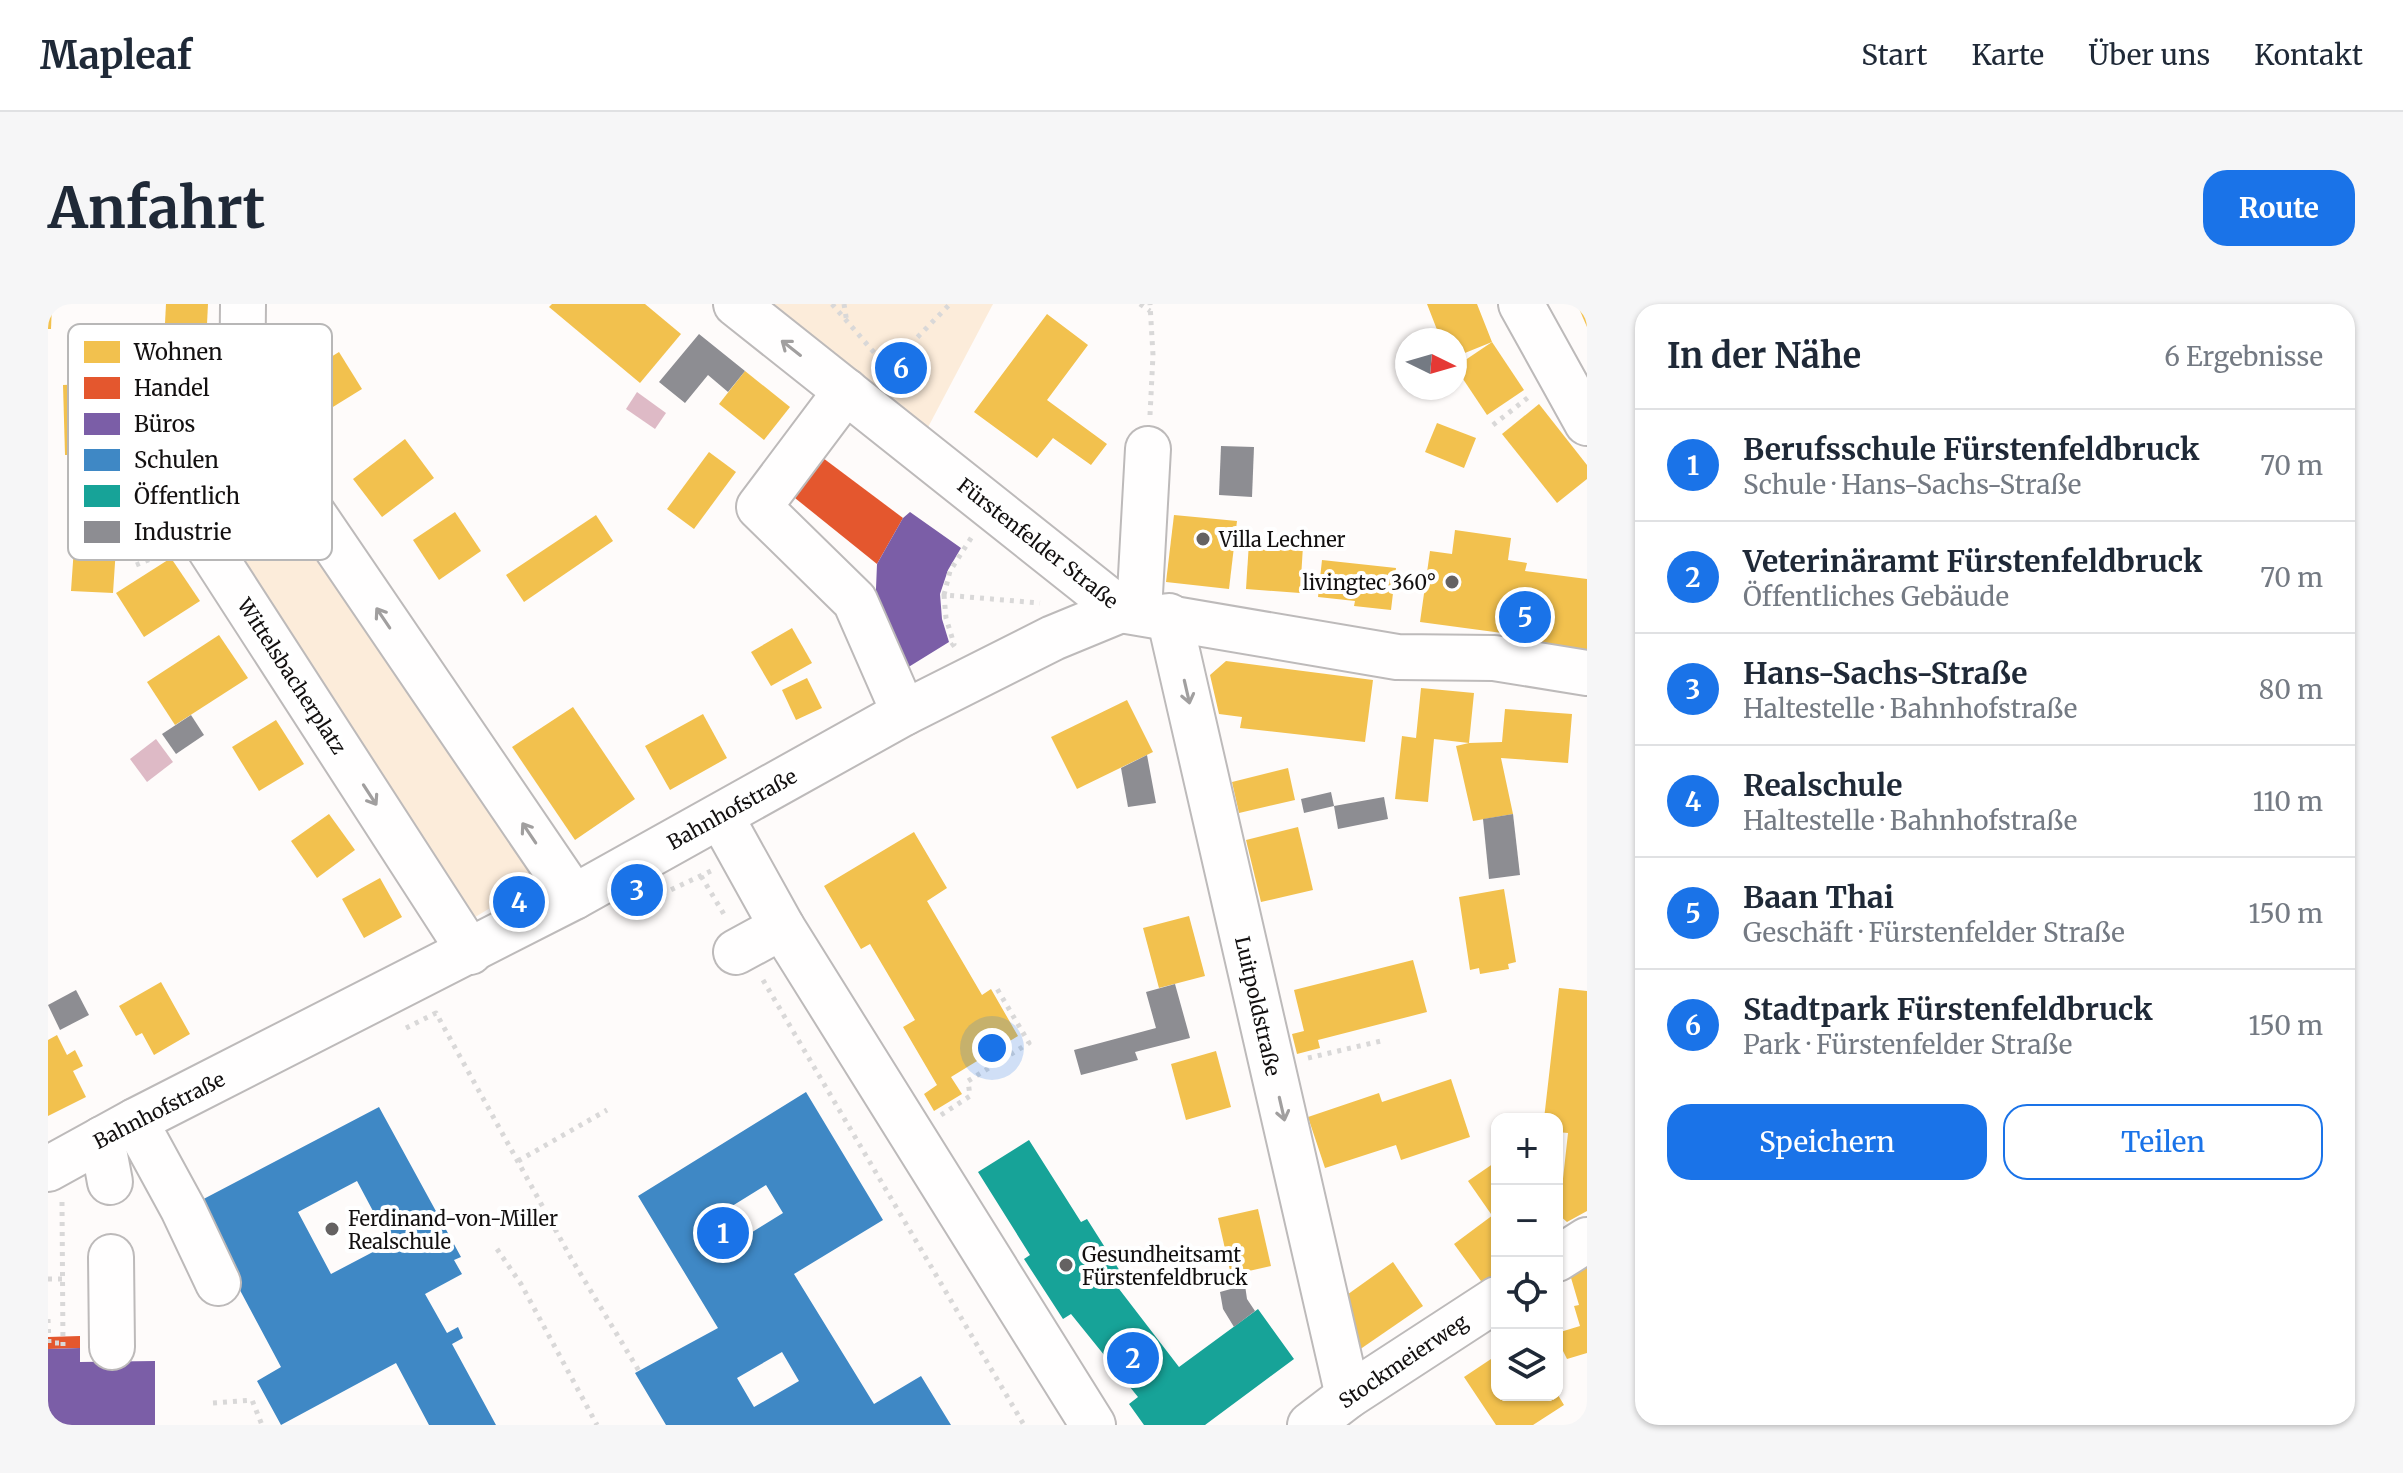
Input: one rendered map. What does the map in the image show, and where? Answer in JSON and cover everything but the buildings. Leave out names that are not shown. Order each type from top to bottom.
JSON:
[{"type":"street","points":[[243,304],[243,324]]},
{"type":"street","name":"Fürstenfelder Straße","points":[[736,304],[864,390],[993,508],[1143,613],[1397,657],[1494,658],[1587,673]]},
{"type":"street","points":[[1521,304],[1587,423]]},
{"type":"street","points":[[864,390],[759,507],[855,601],[904,713]]},
{"type":"street","name":"Luitpoldstraße","points":[[1148,449],[1143,613],[1272,1066],[1348,1396]]},
{"type":"street","points":[[332,541],[574,897]]},
{"type":"street","name":"Wittelsbacherplatz","points":[[217,560],[470,952]]},
{"type":"street","name":"Bahnhofstraße","points":[[50,1168],[118,1130],[574,897],[904,713],[1053,638],[1143,613]]},
{"type":"street","points":[[721,817],[782,927],[913,1119],[1093,1425]]},
{"type":"street","points":[[740,949],[782,927]]},
{"type":"street","points":[[110,1182],[118,1130]]},
{"type":"street","points":[[118,1130],[183,1209],[218,1283]]},
{"type":"street","points":[[1560,1257],[1587,1240]]},
{"type":"street","points":[[111,1257],[112,1347]]},
{"type":"street","name":"Stockmeierweg","points":[[1310,1425],[1348,1396],[1491,1303]]},
{"type":"path","points":[[844,304],[848,324]]},
{"type":"path","points":[[864,390],[950,304]]},
{"type":"path","points":[[1140,304],[1150,308],[1153,355],[1148,449]]},
{"type":"path","points":[[1493,425],[1560,373]]},
{"type":"path","points":[[954,644],[946,618],[944,595],[950,571],[993,508]]},
{"type":"path","points":[[944,595],[1034,602]]},
{"type":"path","points":[[701,876],[740,949],[1024,1425]]},
{"type":"path","points":[[913,1119],[970,1096],[968,1081],[1029,1043],[996,987]]},
{"type":"path","points":[[402,1030],[436,1013],[571,1258],[639,1371]]},
{"type":"path","points":[[1272,1066],[1381,1041]]},
{"type":"path","points":[[518,1161],[607,1110]]},
{"type":"path","points":[[48,1319],[49,1343],[62,1346],[62,1199],[50,1168]]},
{"type":"path","points":[[497,1249],[521,1284],[597,1425]]},
{"type":"path","points":[[48,1279],[62,1279]]},
{"type":"path","points":[[213,1403],[252,1400],[262,1425]]},
{"type":"shaded area","points":[[763,304],[993,304],[925,433]]},
{"type":"shaded area","points":[[637,392],[666,413],[655,429],[626,409]]},
{"type":"shaded area","points":[[232,560],[323,560],[540,878],[467,922]]},
{"type":"shaded area","points":[[156,739],[173,762],[147,782],[130,759]]},
{"type":"place","name":"Stadtpark Fürstenfeldbruck","points":[[901,368]]},
{"type":"place","name":"Villa Lechner","points":[[1203,539]]},
{"type":"place","name":"livingtec 360°","points":[[1452,582]]},
{"type":"place","name":"Baan Thai","points":[[1525,617]]},
{"type":"place","name":"Hans-Sachs-Straße","points":[[637,890]]},
{"type":"place","name":"Realschule","points":[[519,902]]},
{"type":"place","name":"Ferdinand-von-Miller Realschule","points":[[332,1229]]},
{"type":"place","name":"Berufsschule Fürstenfeldbruck","points":[[723,1233]]},
{"type":"place","name":"Gesundheitsamt Fürstenfeldbruck","points":[[1066,1265]]},
{"type":"place","name":"Veterinäramt Fürstenfeldbruck","points":[[1133,1358]]}]
